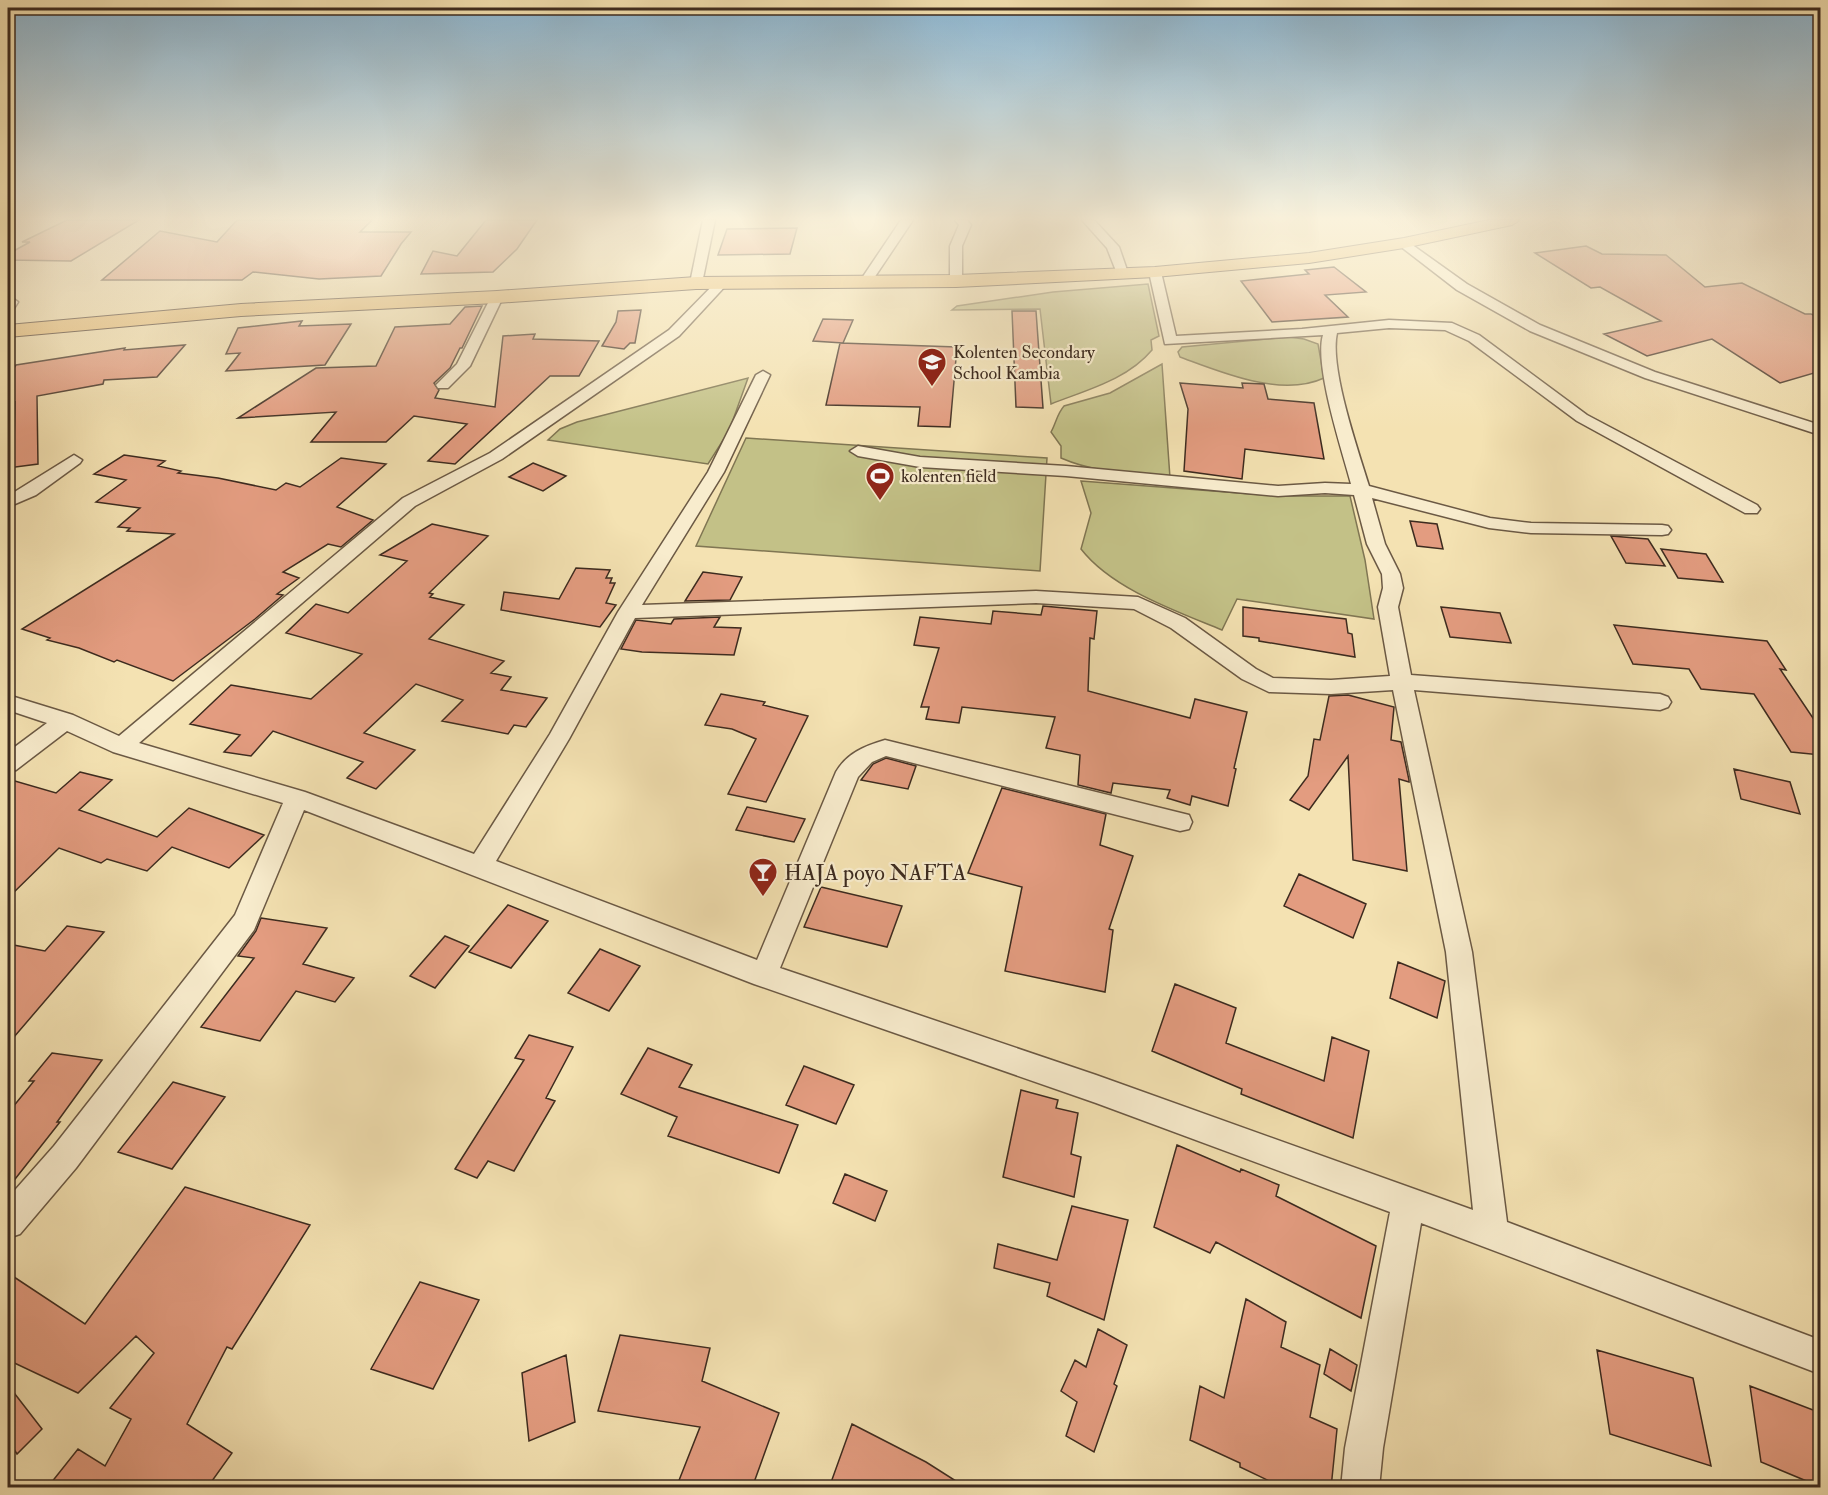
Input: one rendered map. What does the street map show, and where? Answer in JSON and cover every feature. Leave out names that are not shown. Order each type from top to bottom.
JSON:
[{"type":"highway","points":[[8,331],[240,310],[593,290]]},
{"type":"street","points":[[121,746],[409,502],[496,456],[674,333],[716,290]]},
{"type":"street","points":[[1159,290],[1170,342],[1331,331],[1389,324],[1447,326],[1474,338],[1582,418],[1751,509]]},
{"type":"street","points":[[1467,290],[1535,328],[1650,375],[1821,430]]},
{"type":"street","points":[[443,385],[463,366],[497,297]]},
{"type":"street","points":[[8,299],[11,302],[8,307]]},
{"type":"street","points":[[1331,331],[1327,346],[1336,402],[1363,490],[1376,544],[1394,588],[1388,608],[1459,952],[1492,1233]]},
{"type":"street","points":[[480,866],[558,739],[628,612],[716,472],[763,375]]},
{"type":"street","points":[[858,451],[920,462],[1066,471],[1278,491],[1325,488],[1363,490],[1489,523],[1531,528],[1662,530]]},
{"type":"street","points":[[8,502],[30,491],[74,460]]},
{"type":"street","points":[[628,612],[1036,597],[1138,603],[1178,623],[1249,674],[1269,685],[1331,687],[1402,682],[1660,702]]},
{"type":"street","points":[[8,702],[65,721],[121,746],[297,798],[764,975],[1096,1089],[1492,1233],[1821,1357]]},
{"type":"street","points":[[8,764],[65,721]]},
{"type":"street","points":[[764,975],[848,772],[864,756],[885,748],[1180,822]]},
{"type":"street","points":[[8,1222],[65,1157],[245,922],[297,798]]},
{"type":"street","points":[[1360,1488],[1364,1448],[1408,1202]]},
{"type":"shaded area","points":[[1149,290],[1159,336],[1151,340],[1152,350],[1131,369],[1092,389],[1051,404],[1040,309],[952,310],[957,306],[1053,292]]},
{"type":"shaded area","points":[[1289,337],[1318,344],[1324,378],[1289,385],[1251,381],[1180,357],[1178,352],[1182,347]]},
{"type":"shaded area","points":[[1162,364],[1170,478],[1101,470],[1061,458],[1061,446],[1051,432],[1064,406],[1110,393]]},
{"type":"shaded area","points":[[748,378],[729,431],[708,464],[548,440],[560,429],[577,422]]},
{"type":"shaded area","name":"kolenten field","points":[[746,438],[1047,458],[1040,571],[696,546]]},
{"type":"shaded area","points":[[1081,481],[1279,496],[1350,496],[1365,560],[1374,619],[1237,599],[1222,630],[1165,607],[1110,576],[1081,549],[1091,513]]},
{"type":"building","points":[[1248,290],[1363,290],[1366,292],[1325,295],[1348,317],[1272,322]]},
{"type":"building","points":[[1605,290],[1756,290],[1805,314],[1821,318],[1821,371],[1780,383],[1712,339],[1647,356],[1604,334],[1661,321]]},
{"type":"building","points":[[482,306],[450,368],[434,383],[439,390],[435,398],[495,407],[503,336],[535,334],[533,339],[599,341],[579,376],[550,376],[455,464],[428,461],[467,424],[414,416],[386,442],[311,442],[336,412],[238,418],[316,368],[376,366],[395,327],[450,324],[465,307]]},
{"type":"building","points":[[641,310],[635,343],[630,343],[624,349],[602,346],[616,322],[618,311]]},
{"type":"building","points":[[1012,311],[1036,311],[1043,408],[1016,407]]},
{"type":"building","points":[[823,319],[853,320],[843,343],[813,341]]},
{"type":"building","points":[[302,321],[299,326],[351,324],[325,365],[226,371],[240,353],[226,354],[238,328]]},
{"type":"building","points":[[840,343],[957,347],[950,427],[918,426],[920,407],[826,405]]},
{"type":"building","points":[[185,345],[157,377],[104,380],[103,384],[37,396],[38,464],[8,468],[8,446],[14,445],[15,402],[8,404],[8,377],[16,365],[125,348],[124,350]]},
{"type":"building","points":[[1180,383],[1243,388],[1242,383],[1264,384],[1268,399],[1314,403],[1324,459],[1245,449],[1242,479],[1184,471],[1188,409]]},
{"type":"building","points":[[124,455],[165,461],[158,466],[181,471],[178,473],[218,478],[276,490],[286,483],[300,487],[341,458],[386,464],[337,507],[373,520],[341,547],[328,544],[283,572],[299,578],[277,594],[283,595],[255,619],[173,681],[117,660],[114,662],[79,648],[47,640],[50,638],[22,629],[174,534],[127,531],[130,528],[118,527],[140,508],[96,502],[126,480],[94,474]]},
{"type":"building","points":[[533,463],[566,476],[543,491],[509,477]]},
{"type":"building","points":[[1410,521],[1437,524],[1443,549],[1417,546]]},
{"type":"building","points":[[432,524],[488,536],[429,593],[433,594],[430,597],[464,605],[429,639],[504,661],[491,673],[511,677],[501,690],[547,698],[526,727],[514,725],[508,734],[442,721],[463,700],[416,684],[364,733],[415,750],[376,789],[347,778],[363,762],[273,731],[251,756],[224,752],[240,735],[190,724],[231,685],[311,699],[362,654],[286,633],[316,604],[348,613],[407,561],[380,555]]},
{"type":"building","points":[[1611,536],[1648,539],[1665,566],[1626,563]]},
{"type":"building","points":[[1661,549],[1706,554],[1723,582],[1678,578]]},
{"type":"building","points":[[576,568],[610,570],[606,578],[612,578],[610,583],[615,583],[606,603],[616,605],[600,627],[501,610],[504,592],[559,599]]},
{"type":"building","points":[[703,572],[742,577],[730,600],[685,601]]},
{"type":"building","points":[[1043,606],[1097,611],[1094,639],[1090,638],[1088,691],[1190,718],[1195,699],[1247,712],[1228,806],[1192,796],[1190,805],[1167,798],[1170,790],[1113,783],[1111,793],[1078,785],[1080,755],[1046,748],[1055,717],[962,707],[959,723],[926,719],[929,707],[921,707],[939,648],[914,645],[920,617],[991,624],[993,611],[1041,615]]},
{"type":"building","points":[[1243,607],[1346,619],[1348,633],[1352,634],[1355,657],[1259,641],[1259,638],[1243,636]]},
{"type":"building","points":[[1441,607],[1500,613],[1511,643],[1450,637]]},
{"type":"building","points":[[720,617],[714,627],[741,628],[734,655],[642,652],[621,649],[636,620],[671,624],[674,619]]},
{"type":"building","points":[[1614,625],[1767,641],[1786,670],[1780,669],[1821,730],[1821,755],[1791,752],[1754,694],[1701,689],[1689,669],[1633,664]]},
{"type":"building","points":[[721,694],[765,702],[763,705],[808,716],[766,802],[728,794],[756,739],[732,729],[705,725]]},
{"type":"building","points":[[1348,695],[1394,707],[1391,740],[1401,742],[1409,780],[1409,782],[1399,779],[1407,871],[1353,860],[1348,756],[1309,810],[1290,800],[1308,776],[1314,739],[1320,740],[1329,696]]},
{"type":"building","points":[[886,758],[916,766],[908,789],[861,780],[873,764]]},
{"type":"building","points":[[1734,769],[1790,782],[1800,814],[1741,799]]},
{"type":"building","points":[[80,772],[112,780],[79,810],[157,837],[189,808],[264,835],[229,868],[172,847],[147,871],[107,859],[101,863],[59,848],[8,898],[8,779],[56,793]]},
{"type":"building","points":[[1002,788],[1106,814],[1100,845],[1133,856],[1109,929],[1113,930],[1105,992],[1005,971],[1022,887],[968,873]]},
{"type":"building","points":[[747,807],[805,819],[794,842],[736,830]]},
{"type":"building","points":[[1299,874],[1366,904],[1353,938],[1284,906]]},
{"type":"building","points":[[821,887],[902,906],[887,947],[804,927]]},
{"type":"building","points":[[508,905],[548,921],[511,968],[469,952]]},
{"type":"building","points":[[261,918],[327,928],[303,964],[354,978],[335,1002],[296,991],[260,1041],[201,1027],[254,958],[238,956],[256,931]]},
{"type":"building","points":[[67,926],[104,932],[8,1044],[8,944],[45,951]]},
{"type":"building","points":[[445,936],[469,946],[435,988],[410,976]]},
{"type":"building","points":[[600,949],[640,966],[609,1011],[568,993]]},
{"type":"building","points":[[1398,962],[1445,981],[1437,1018],[1390,998]]},
{"type":"building","points":[[1175,984],[1236,1008],[1226,1043],[1324,1081],[1332,1037],[1369,1051],[1353,1138],[1241,1094],[1242,1089],[1152,1051]]},
{"type":"building","points":[[529,1035],[573,1047],[546,1098],[555,1101],[514,1171],[488,1161],[477,1178],[455,1169],[524,1060],[515,1058]]},
{"type":"building","points":[[648,1048],[692,1065],[679,1087],[798,1125],[779,1173],[668,1136],[677,1117],[621,1094]]},
{"type":"building","points":[[52,1053],[102,1060],[57,1122],[60,1122],[8,1188],[8,1113],[34,1081],[29,1081]]},
{"type":"building","points":[[804,1066],[854,1085],[836,1124],[786,1105]]},
{"type":"building","points":[[173,1082],[225,1097],[172,1169],[118,1152]]},
{"type":"building","points":[[1021,1090],[1058,1100],[1056,1108],[1078,1113],[1071,1154],[1081,1157],[1074,1197],[1003,1177]]},
{"type":"building","points":[[1177,1145],[1240,1172],[1241,1169],[1279,1185],[1276,1196],[1376,1246],[1361,1318],[1216,1242],[1210,1253],[1154,1227]]},
{"type":"building","points":[[845,1174],[887,1191],[875,1221],[833,1203]]},
{"type":"building","points":[[185,1187],[310,1225],[232,1349],[227,1347],[187,1424],[232,1453],[207,1488],[47,1488],[78,1449],[105,1466],[131,1419],[110,1408],[154,1353],[136,1336],[78,1393],[8,1360],[8,1273],[85,1324]]},
{"type":"building","points":[[1072,1206],[1128,1220],[1104,1320],[1047,1296],[1050,1283],[994,1268],[998,1244],[1057,1260]]},
{"type":"building","points":[[420,1282],[479,1300],[433,1389],[371,1369]]},
{"type":"building","points":[[1246,1299],[1286,1322],[1281,1347],[1320,1365],[1310,1417],[1337,1429],[1331,1488],[1284,1488],[1240,1467],[1240,1463],[1190,1440],[1200,1386],[1224,1398]]},
{"type":"building","points":[[1098,1329],[1127,1345],[1114,1384],[1117,1386],[1094,1452],[1066,1436],[1077,1402],[1061,1391],[1075,1360],[1086,1367]]},
{"type":"building","points":[[620,1335],[710,1348],[702,1381],[779,1413],[752,1488],[676,1488],[700,1427],[598,1411]]},
{"type":"building","points":[[1330,1349],[1357,1365],[1351,1391],[1324,1374]]},
{"type":"building","points":[[1597,1350],[1693,1378],[1711,1466],[1610,1434]]},
{"type":"building","points":[[566,1355],[575,1422],[529,1441],[522,1373]]},
{"type":"building","points":[[8,1385],[42,1429],[17,1454],[8,1440]]},
{"type":"building","points":[[1750,1386],[1821,1413],[1821,1487],[1761,1462]]},
{"type":"building","points":[[852,1424],[926,1462],[967,1488],[829,1488]]},
{"type":"place","name":"Kolenten Secondary School Kambia","points":[[932,388]]},
{"type":"place","name":"kolenten field","points":[[880,502]]},
{"type":"place","name":"HAJA poyo NAFTA","points":[[763,898]]}]
